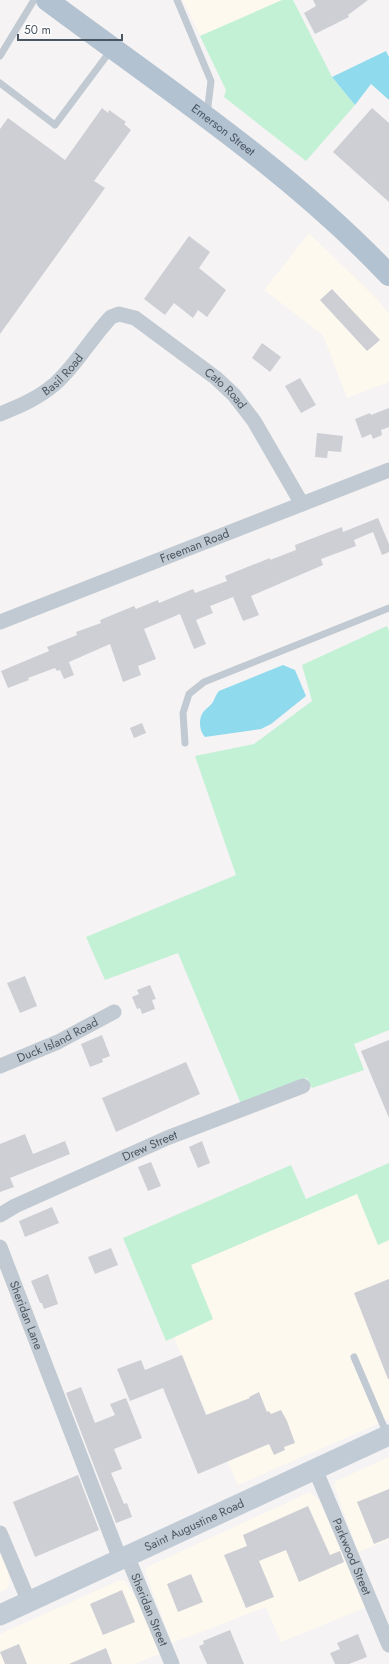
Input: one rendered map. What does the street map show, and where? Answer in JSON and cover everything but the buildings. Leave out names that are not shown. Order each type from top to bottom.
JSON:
[{"type":"main road","name":"Emerson Street","points":[[45,1],[207,118],[314,204],[388,272]]},
{"type":"main road","name":"Saint Augustine Road","points":[[0,1615],[388,1435]]},
{"type":"street","name":"Cato Road","points":[[111,317],[119,314],[135,318],[216,378],[234,395],[254,421],[302,504]]},
{"type":"street","name":"Basil Road","points":[[0,414],[38,397],[56,383],[111,317]]},
{"type":"street","name":"Freeman Road","points":[[0,622],[389,470]]},
{"type":"street","name":"Duck Island Road","points":[[0,1066],[58,1042],[114,1012]]},
{"type":"street","name":"Drew Street","points":[[0,1215],[15,1206],[168,1138],[302,1086]]},
{"type":"street","name":"Sheridan Lane","points":[[0,1247],[52,1383],[124,1557]]},
{"type":"street","name":"Parkwood Street","points":[[316,1469],[389,1645]]},
{"type":"street","points":[[0,1533],[29,1602]]},
{"type":"street","name":"Sheridan Street","points":[[124,1557],[172,1664]]},
{"type":"lane","points":[[177,0],[211,81],[207,118]]},
{"type":"lane","points":[[0,56],[45,1]]},
{"type":"lane","points":[[0,83],[55,125],[112,48]]},
{"type":"lane","points":[[185,743],[183,713],[189,694],[204,682],[389,608]]},
{"type":"lane","points":[[354,1357],[388,1435]]},
{"type":"shaded area","points":[[183,0],[282,0],[200,36]]},
{"type":"shaded area","points":[[309,233],[373,295],[389,313],[389,382],[347,398],[323,335],[264,290]]},
{"type":"shaded area","points":[[357,1194],[378,1245],[389,1240],[389,1419],[238,1485],[174,1338],[213,1319],[191,1265]]},
{"type":"shaded area","points":[[389,1457],[389,1540],[358,1552],[334,1485],[336,1481]]},
{"type":"shaded area","points":[[310,1492],[319,1500],[369,1606],[281,1642],[266,1607],[172,1643],[145,1571],[147,1567]]},
{"type":"shaded area","points":[[0,1552],[7,1566],[10,1583],[6,1590],[0,1592]]},
{"type":"shaded area","points":[[120,1580],[125,1581],[151,1621],[164,1652],[135,1664],[0,1664],[0,1634]]},
{"type":"green space","points":[[282,0],[293,0],[332,77],[355,105],[306,161],[224,97],[226,90],[200,36]]},
{"type":"green space","points":[[387,626],[389,631],[389,1030],[354,1044],[364,1070],[312,1088],[307,1078],[241,1104],[178,953],[105,980],[86,937],[236,875],[195,756],[254,744],[312,701],[302,665]]},
{"type":"green space","points":[[389,1163],[389,1240],[378,1245],[357,1194],[191,1265],[213,1319],[166,1341],[123,1238],[291,1165],[306,1199]]},
{"type":"water","points":[[386,51],[389,57],[389,100],[371,84],[355,105],[332,77]]},
{"type":"water","points":[[283,665],[295,670],[306,696],[271,724],[261,729],[205,737],[200,728],[201,717],[204,711],[213,702],[219,691]]}]
